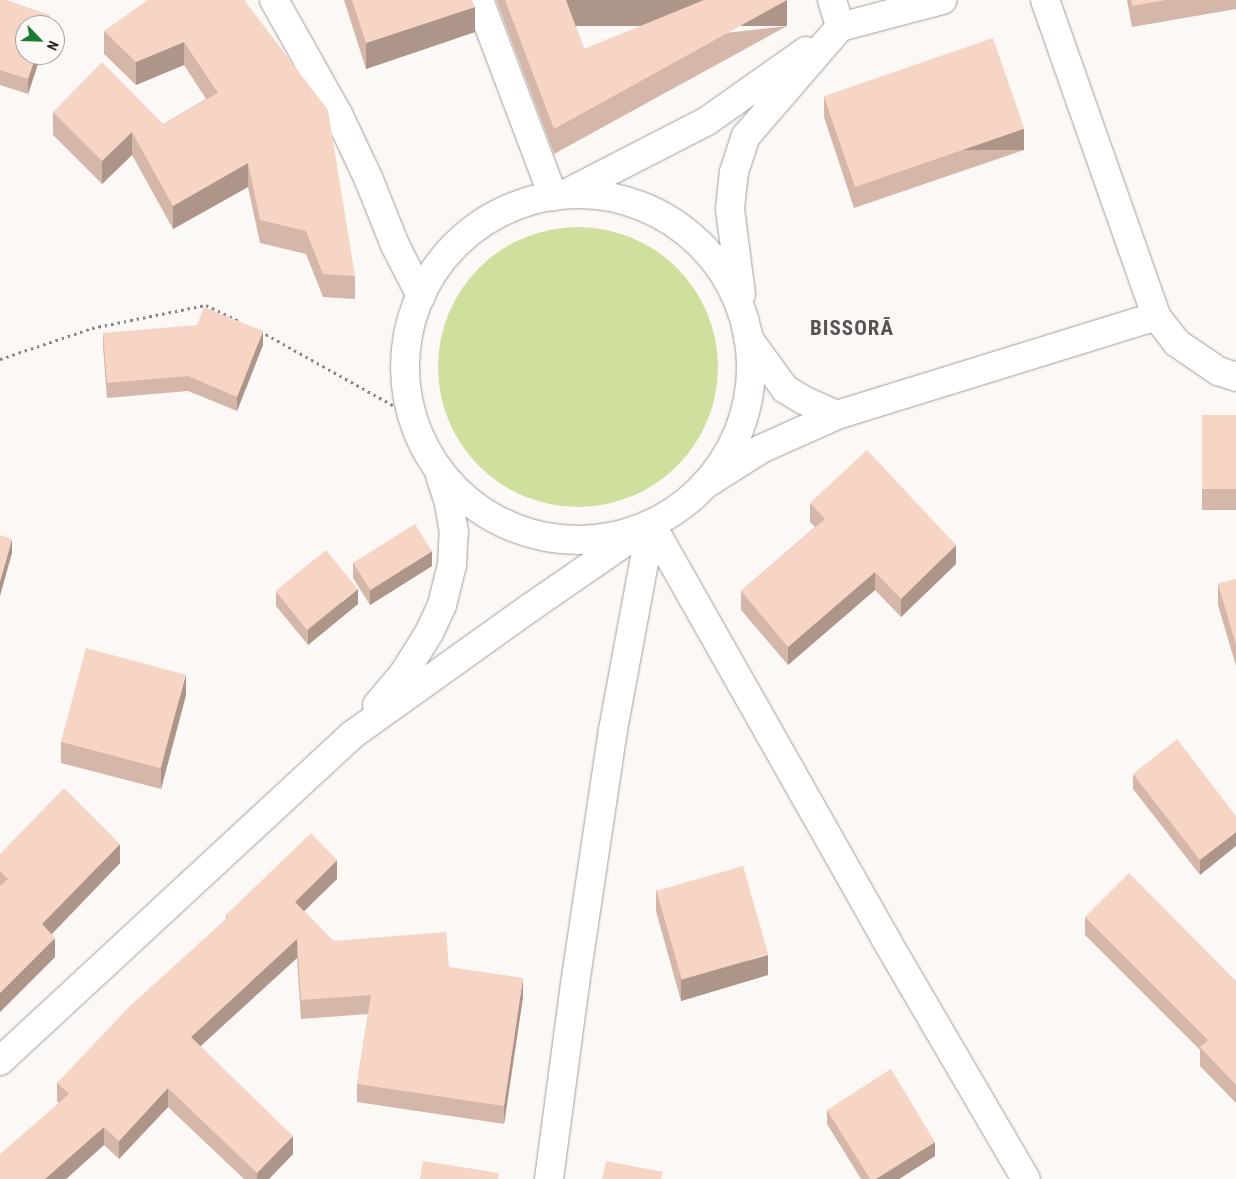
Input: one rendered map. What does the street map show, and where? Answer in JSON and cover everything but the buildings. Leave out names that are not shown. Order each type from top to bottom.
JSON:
[{"type":"main road","points":[[274,0],[338,114],[369,180],[395,245],[421,296]]},
{"type":"main road","points":[[479,0],[558,196]]},
{"type":"main road","points":[[832,0],[840,27]]},
{"type":"main road","points":[[558,196],[707,121],[840,27],[942,0]]},
{"type":"main road","points":[[1044,0],[1156,316],[1177,343],[1218,371],[1236,377]]},
{"type":"main road","points":[[704,486],[724,459],[740,424],[748,399],[746,328],[730,210],[734,172],[746,136],[840,27]]},
{"type":"main road","points":[[651,524],[614,536],[568,540],[540,537],[508,526],[484,513],[460,494],[444,478],[424,448],[412,416],[405,371],[410,328],[421,296],[443,260],[470,232],[512,207],[535,199],[558,196],[601,195],[630,201],[668,219],[696,240],[720,268],[735,294],[746,328],[785,389],[803,400],[837,415]]},
{"type":"main road","points":[[352,735],[531,607],[651,524],[681,506],[704,486],[761,449],[837,415],[1156,316]]},
{"type":"main road","points":[[0,1061],[352,735],[404,673],[429,632],[442,605],[452,566],[454,532],[449,504],[437,467]]},
{"type":"main road","points":[[549,1179],[573,994],[613,730],[651,524]]},
{"type":"main road","points":[[651,524],[885,938],[1026,1179]]},
{"type":"path","points":[[0,359],[92,328],[206,305],[241,322]]},
{"type":"path","points":[[259,331],[412,416]]},
{"type":"green space","points":[[564,227],[592,227],[632,237],[644,243],[667,258],[687,278],[708,313],[716,340],[718,367],[716,394],[708,421],[687,456],[667,476],[644,491],[619,501],[592,507],[564,507],[524,497],[512,491],[489,476],[469,456],[454,433],[444,408],[438,381],[438,353],[448,313],[454,301],[469,278],[489,258],[512,243],[537,233]]},
{"type":"district","name":"BISSORÃ","points":[[852,328]]}]
